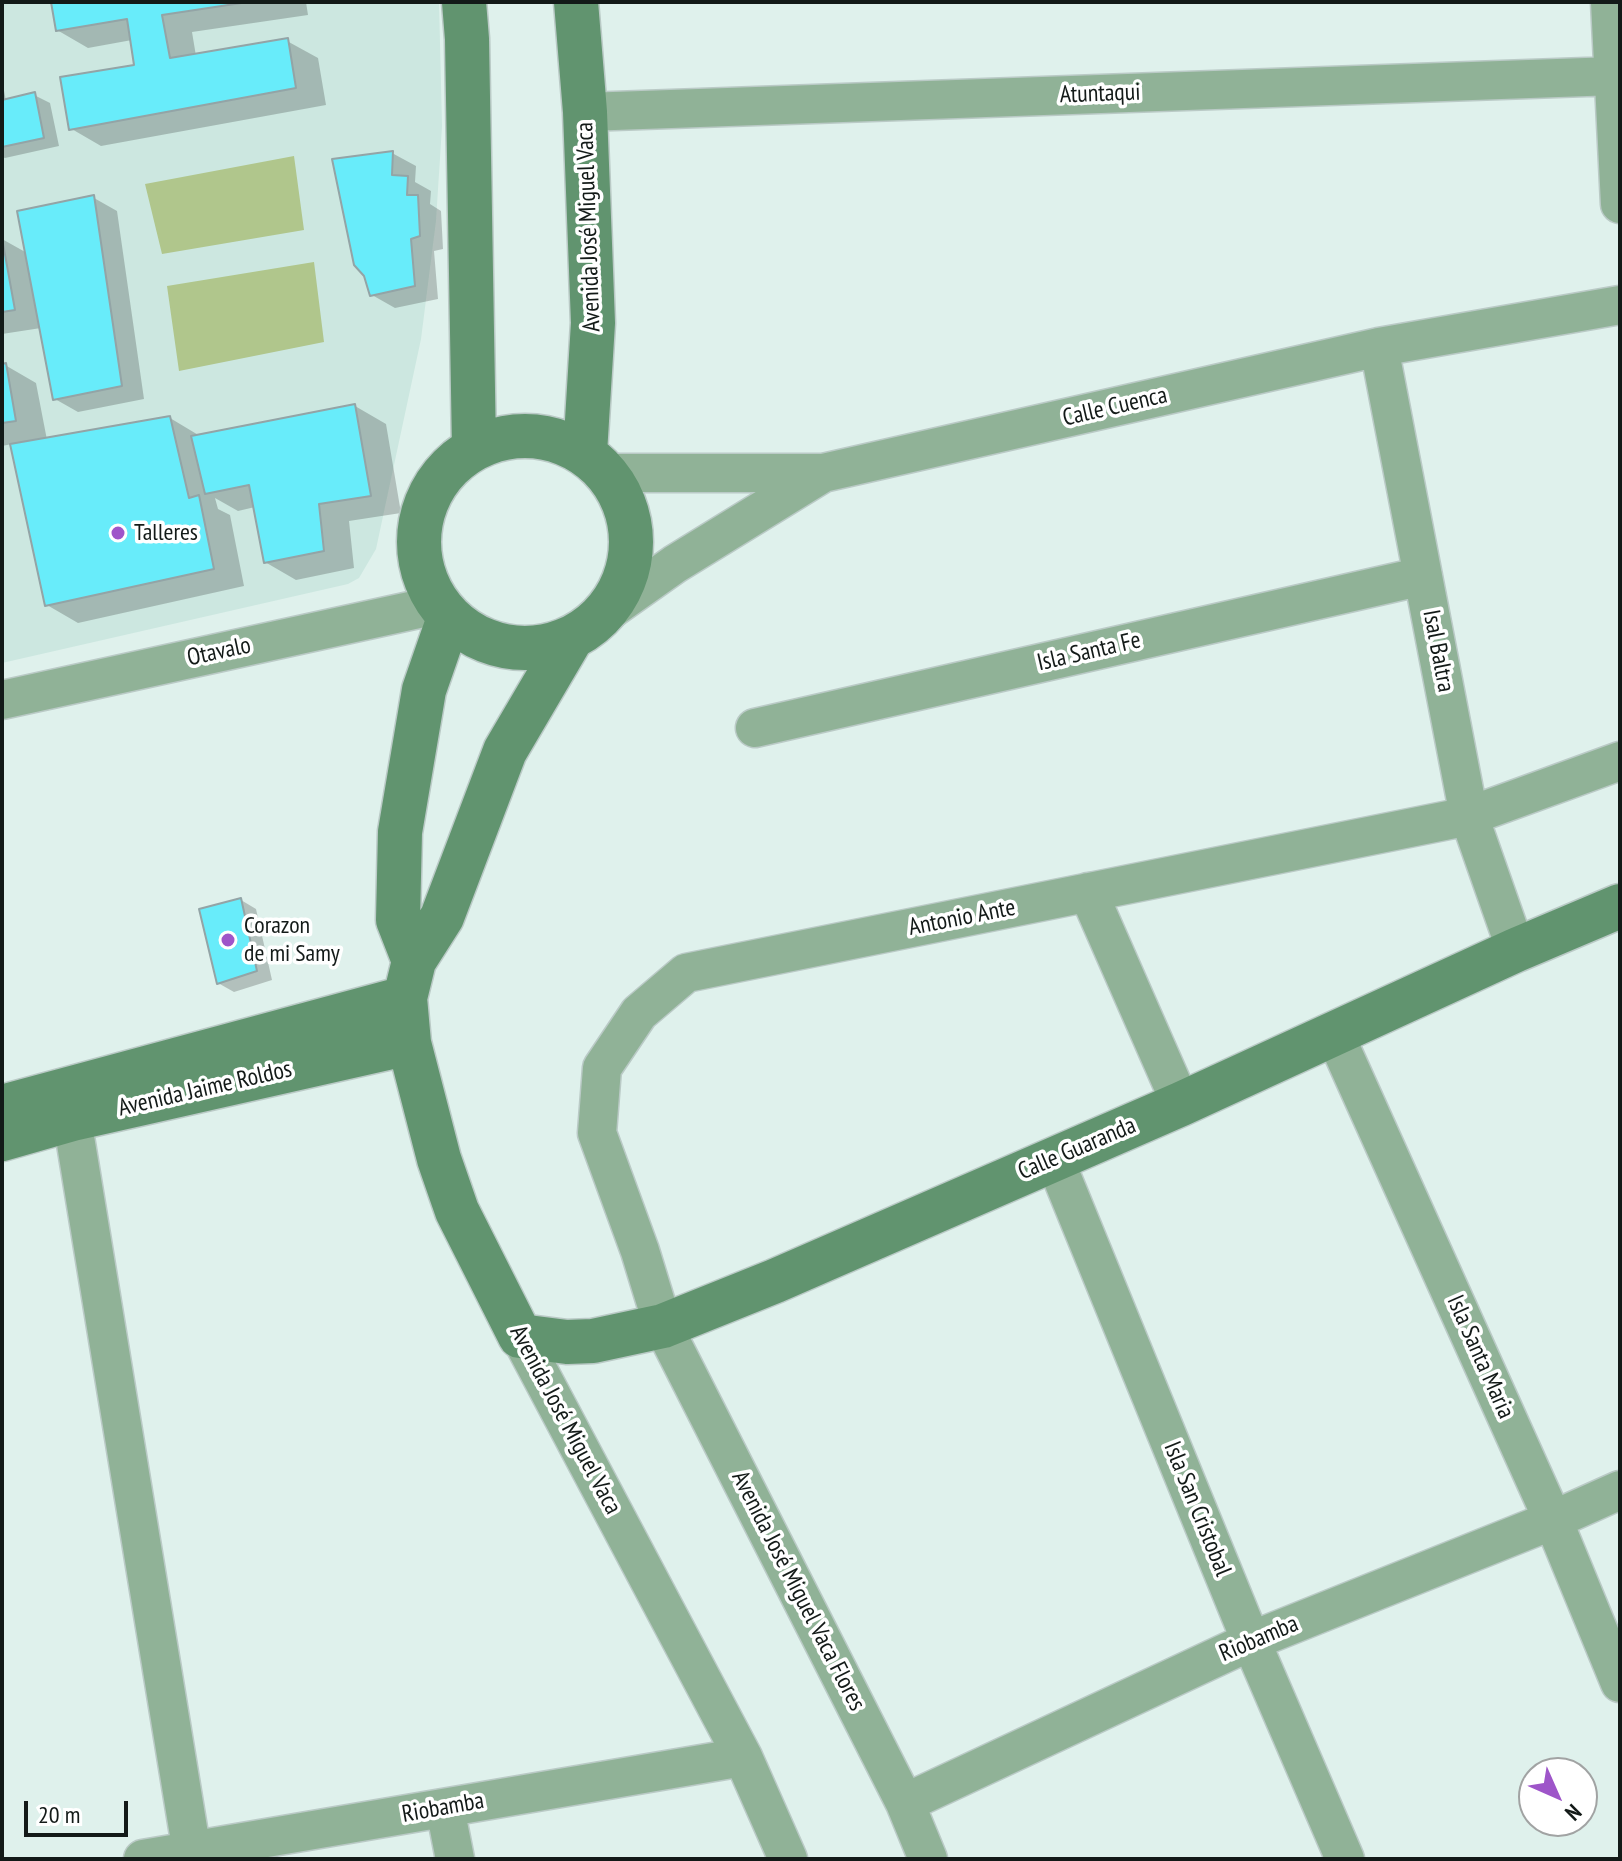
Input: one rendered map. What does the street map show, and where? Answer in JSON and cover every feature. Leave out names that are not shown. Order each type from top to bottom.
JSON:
[{"type":"street","points":[[464,2],[474,448]]},
{"type":"street","name":"Avenida José Miguel Vaca","points":[[576,2],[585,112],[596,463]]},
{"type":"street","points":[[1610,2],[1620,204]]},
{"type":"street","name":"Atuntaqui","points":[[585,112],[1615,76]]},
{"type":"street","name":"Calle Cuenca","points":[[596,463],[823,473],[1379,347],[1620,305]]},
{"type":"street","name":"Isal Baltra","points":[[1379,347],[1469,816],[1516,950]]},
{"type":"street","points":[[410,980],[442,917],[505,751],[586,627],[620,592],[630,562],[632,531],[624,500],[596,463],[564,442],[542,436],[518,435],[495,439],[474,448],[451,465],[433,488],[422,514],[418,543],[422,571],[443,611],[480,639],[510,648],[542,647],[586,627],[675,564],[823,473]]},
{"type":"street","name":"Isla Santa Fe","points":[[755,728],[1423,576]]},
{"type":"street","name":"Avenida José Miguel Vaca","points":[[443,611],[424,690],[400,832],[398,920],[410,980],[409,1043],[427,1118],[457,1211],[743,1757],[788,1859]]},
{"type":"street","name":"Otavalo","points":[[2,700],[443,611]]},
{"type":"street","name":"Antonio Ante","points":[[663,1326],[640,1251],[597,1133],[602,1068],[639,1013],[686,973],[1469,816],[1620,761]]},
{"type":"street","points":[[1088,892],[1181,1104]]},
{"type":"street","name":"Calle Guaranda","points":[[520,1336],[567,1342],[593,1341],[663,1326],[775,1281],[1181,1104],[1516,950],[1620,906]]},
{"type":"street","name":"Avenida Jaime Roldos","points":[[2,1107],[410,980]]},
{"type":"street","name":"Isla Santa Maria","points":[[1334,1033],[1553,1520],[1620,1683]]},
{"type":"street","name":"Avenida Jaime Roldos","points":[[2,1139],[72,1119],[409,1043]]},
{"type":"street","points":[[72,1119],[193,1855]]},
{"type":"street","name":"Isla San Cristobal","points":[[1054,1158],[1251,1641],[1345,1859]]},
{"type":"street","name":"Avenida José Miguel Vaca Flores","points":[[663,1326],[905,1803],[928,1859]]},
{"type":"street","name":"Riobamba","points":[[905,1803],[1251,1641],[1620,1490]]},
{"type":"street","name":"Riobamba","points":[[143,1859],[193,1855],[743,1757]]},
{"type":"street","points":[[445,1808],[455,1859]]},
{"type":"shaded area","points":[[2,2],[439,2],[442,126],[436,221],[421,339],[376,549],[359,578],[348,584],[2,663]]},
{"type":"green space","points":[[294,156],[304,230],[162,254],[145,184]]},
{"type":"green space","points":[[314,262],[324,342],[179,371],[167,286]]},
{"type":"building","points":[[51,2],[248,2],[162,15],[170,58],[288,38],[296,88],[69,130],[60,77],[134,65],[127,19],[56,31]]},
{"type":"building","points":[[35,92],[44,138],[2,147],[2,100]]},
{"type":"building","points":[[393,151],[392,175],[408,176],[407,195],[418,195],[420,236],[411,239],[415,286],[370,296],[364,276],[354,265],[332,159]]},
{"type":"building","points":[[94,195],[122,386],[53,400],[17,211]]},
{"type":"building","points":[[2,238],[15,310],[2,312]]},
{"type":"building","points":[[6,363],[16,421],[2,423],[2,364]]},
{"type":"building","points":[[355,404],[371,496],[319,504],[324,551],[264,563],[249,485],[205,494],[191,436]]},
{"type":"building","name":"Talleres","points":[[170,416],[189,498],[199,495],[214,569],[45,606],[10,444]]},
{"type":"building","name":"Corazon de mi Samy","points":[[241,898],[257,971],[217,984],[199,909]]},
{"type":"place","name":"Talleres","points":[[118,533]]},
{"type":"place","name":"Corazon de mi Samy","points":[[228,940]]}]
